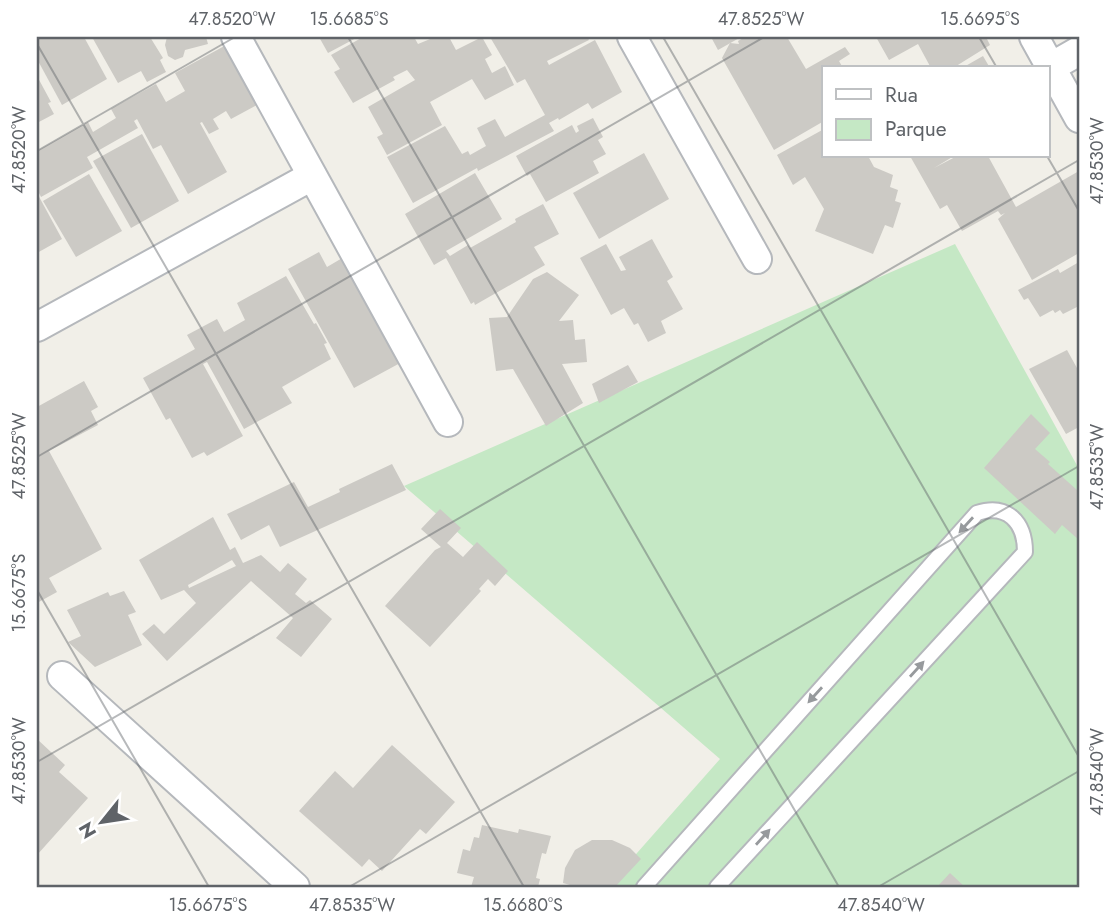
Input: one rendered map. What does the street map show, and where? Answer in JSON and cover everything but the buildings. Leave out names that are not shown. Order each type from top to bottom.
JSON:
[{"type":"street","points":[[236,37],[448,422]]},
{"type":"street","points":[[632,37],[757,259]]},
{"type":"street","points":[[1034,37],[1079,118]]},
{"type":"street","points":[[1051,67],[1079,51]]},
{"type":"street","points":[[37,327],[312,176]]},
{"type":"street","points":[[62,676],[295,887]]},
{"type":"lane","points":[[644,887],[976,513],[996,510],[1015,519],[1022,529],[1025,552],[717,887]]},
{"type":"green space","points":[[955,244],[1079,469],[1079,887],[607,887],[720,759],[404,486]]}]
